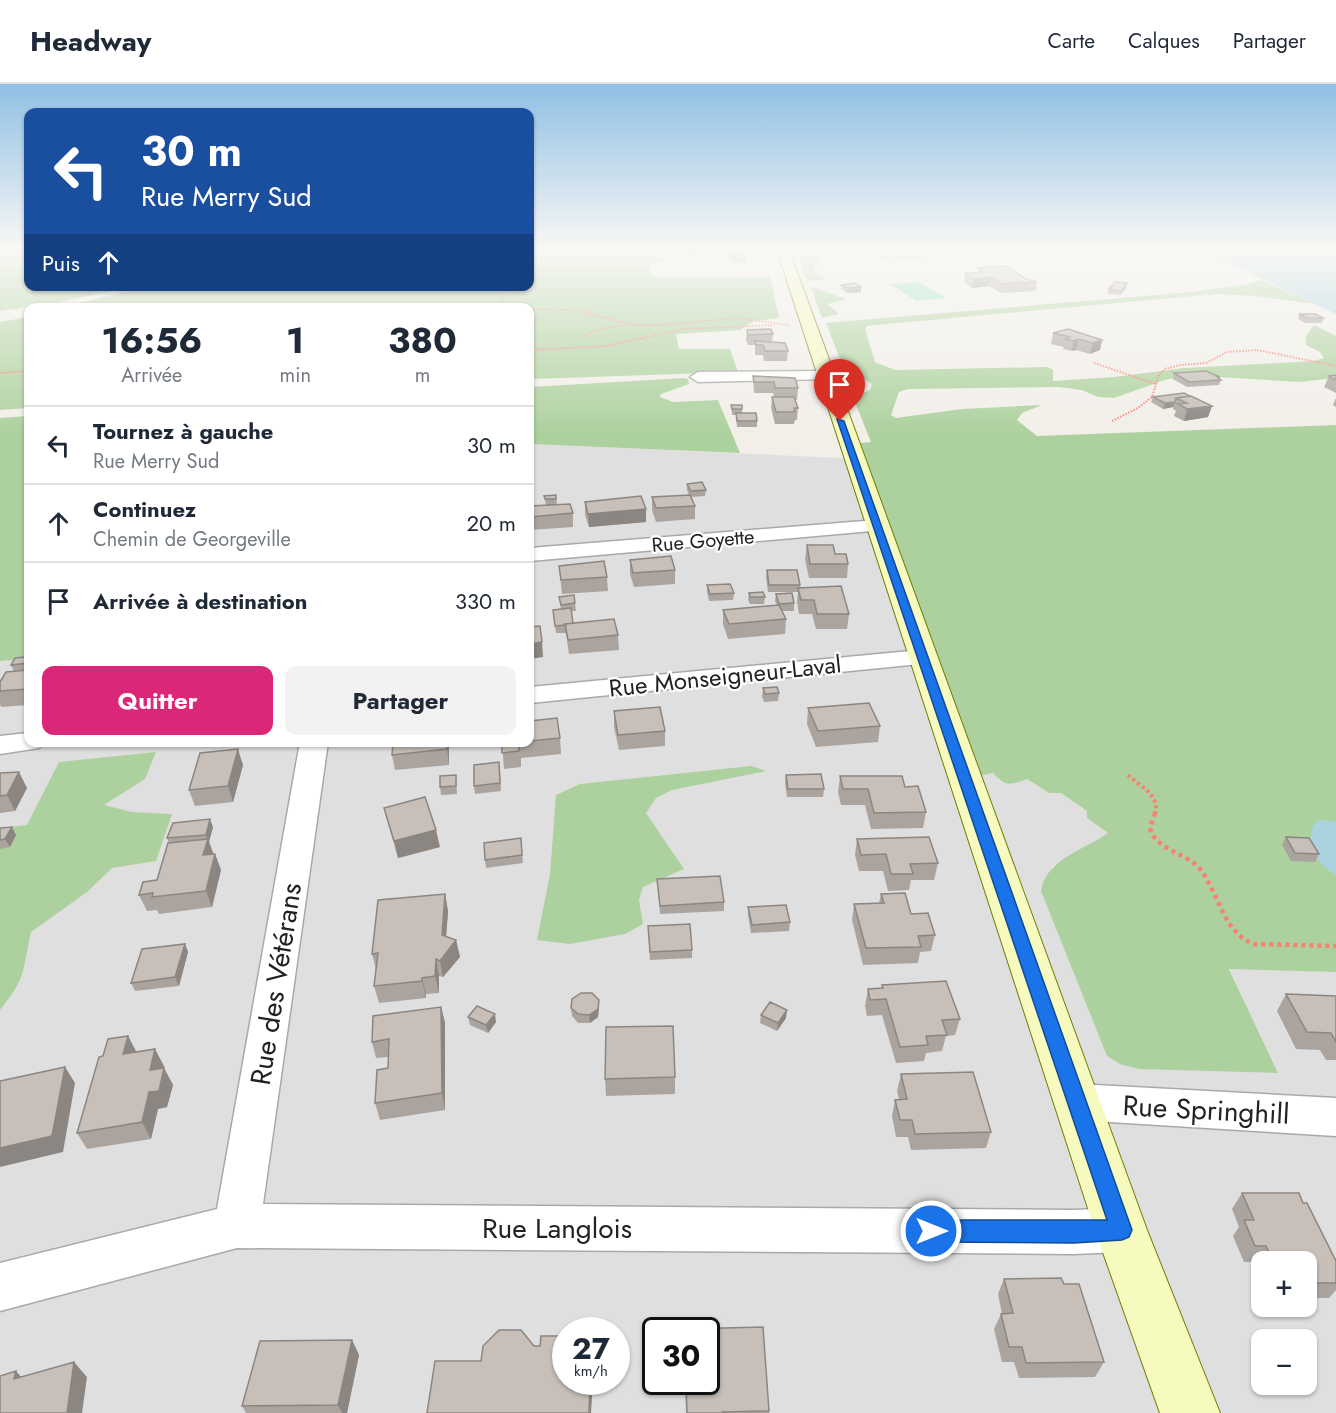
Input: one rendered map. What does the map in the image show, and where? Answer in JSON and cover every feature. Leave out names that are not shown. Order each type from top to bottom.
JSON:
[{"type":"main road","points":[[794,309],[797,325],[825,376],[921,658],[1122,1230],[1190,1413]]},
{"type":"street","points":[[698,377],[825,376]]},
{"type":"street","name":"Rue Goyette","points":[[534,555],[876,526]]},
{"type":"street","name":"Rue Monseigneur-Laval","points":[[534,695],[921,658]]},
{"type":"street","points":[[0,745],[24,743]]},
{"type":"street","name":"Rue des Vétérans","points":[[237,1226],[313,747]]},
{"type":"street","name":"Rue Springhill","points":[[1077,1102],[1336,1117]]},
{"type":"street","name":"Rue Langlois","points":[[0,1287],[237,1226],[1074,1232],[1122,1230]]},
{"type":"path","points":[[534,309],[576,310],[626,324],[663,325],[737,318],[797,325]]},
{"type":"path","points":[[582,339],[588,333],[626,324]]},
{"type":"path","points":[[534,350],[607,346],[683,329],[797,325]]},
{"type":"path","points":[[1112,421],[1150,400],[1155,393],[1158,375],[1162,370],[1175,365],[1209,362],[1230,351],[1265,352],[1312,364],[1336,366]]},
{"type":"path","points":[[1094,363],[1156,384]]},
{"type":"path","points":[[0,373],[24,371]]},
{"type":"path","points":[[1128,776],[1156,802],[1157,809],[1150,825],[1151,833],[1200,869],[1236,934],[1254,944],[1336,946]]},
{"type":"shaded area","points":[[534,444],[864,459],[993,773],[1001,782],[1027,779],[1049,793],[1061,793],[1087,811],[1087,818],[1108,833],[1051,867],[1278,1073],[1229,968],[1336,972],[1336,1413],[0,1413],[0,661],[24,659],[24,747],[534,747]]},
{"type":"green space","points":[[534,309],[777,309],[779,318],[754,321],[740,330],[676,334],[679,349],[730,349],[738,372],[534,379]]},
{"type":"green space","points":[[819,309],[833,309],[839,314],[822,318]]},
{"type":"green space","points":[[991,309],[1051,309],[876,325],[867,326],[865,329],[875,362],[895,370],[1048,367],[1053,370],[1053,381],[1114,377],[1185,368],[1314,361],[1324,358],[1320,352],[1306,345],[1306,336],[1314,325],[1336,336],[1336,378],[1300,382],[1201,376],[1168,379],[1114,398],[1098,397],[1082,390],[1059,387],[908,389],[899,392],[891,415],[896,418],[962,409],[1042,405],[1022,413],[1017,420],[1037,436],[1336,425],[1336,972],[1229,969],[1278,1073],[1139,1069],[1120,1064],[1107,1056],[1041,891],[1044,880],[1058,863],[1108,833],[1087,818],[1087,811],[1061,793],[1049,793],[1027,779],[1008,784],[993,773],[978,776],[859,443],[871,442],[853,397],[870,390],[872,384],[861,377],[846,375],[826,323]]},
{"type":"green space","points":[[24,318],[24,408],[0,410],[0,322]]},
{"type":"green space","points":[[688,379],[689,384],[661,394],[660,397],[673,402],[718,400],[740,453],[534,444],[534,387]]},
{"type":"green space","points":[[24,416],[24,659],[0,661],[0,418]]},
{"type":"green space","points":[[156,752],[145,779],[104,805],[132,812],[172,814],[156,861],[112,868],[87,892],[31,932],[19,981],[0,1010],[0,828],[27,825],[59,762]]},
{"type":"green space","points":[[751,766],[766,771],[672,790],[656,798],[646,813],[684,869],[643,887],[639,900],[643,924],[625,934],[570,944],[537,940],[550,874],[556,795],[580,784]]},
{"type":"water","points":[[1326,309],[1336,309],[1336,314]]},
{"type":"water","points":[[1316,821],[1336,822],[1336,875],[1317,859],[1311,845],[1310,837]]},
{"type":"building","points":[[1299,314],[1316,314],[1323,318],[1307,318]]},
{"type":"building","points":[[771,329],[773,334],[748,335],[747,330]]},
{"type":"building","points":[[1068,329],[1102,340],[1093,343],[1078,339],[1074,341],[1066,339],[1070,337],[1053,333]]},
{"type":"building","points":[[755,341],[785,343],[788,351],[765,351],[763,345],[756,345]]},
{"type":"building","points":[[1206,371],[1220,377],[1217,377],[1221,380],[1189,382],[1174,373]]},
{"type":"building","points":[[753,376],[795,378],[798,388],[775,388],[774,382],[754,382]]},
{"type":"building","points":[[1184,393],[1190,396],[1176,398],[1175,402],[1165,403],[1153,397]]},
{"type":"building","points":[[1191,396],[1212,406],[1187,409],[1178,404],[1187,403],[1176,398]]},
{"type":"building","points":[[772,397],[794,397],[798,408],[794,408],[795,412],[776,412]]},
{"type":"building","points":[[731,405],[742,405],[742,409],[732,409]]},
{"type":"building","points":[[736,413],[756,413],[757,421],[737,421]]},
{"type":"building","points":[[702,482],[706,490],[691,491],[687,484]]},
{"type":"building","points":[[556,495],[556,499],[545,499],[544,496]]},
{"type":"building","points":[[690,495],[695,506],[656,508],[652,497]]},
{"type":"building","points":[[641,496],[646,509],[588,514],[585,502]]},
{"type":"building","points":[[570,504],[573,513],[534,517],[534,506]]},
{"type":"building","points":[[807,545],[833,545],[835,554],[846,554],[848,564],[810,564]]},
{"type":"building","points":[[671,556],[675,570],[633,573],[630,560]]},
{"type":"building","points":[[604,561],[607,577],[561,580],[559,566]]},
{"type":"building","points":[[767,570],[797,570],[800,585],[769,585]]},
{"type":"building","points":[[730,584],[734,593],[710,594],[707,585]]},
{"type":"building","points":[[841,586],[849,614],[817,614],[814,600],[801,600],[798,588]]},
{"type":"building","points":[[763,592],[765,597],[750,597],[749,593]]},
{"type":"building","points":[[792,593],[794,603],[779,604],[776,594]]},
{"type":"building","points":[[574,595],[575,603],[561,605],[559,597]]},
{"type":"building","points":[[779,605],[786,619],[729,624],[723,610]]},
{"type":"building","points":[[571,608],[573,623],[555,626],[553,610]]},
{"type":"building","points":[[614,619],[618,635],[568,640],[565,624]]},
{"type":"building","points":[[540,626],[542,642],[534,643],[534,627]]},
{"type":"building","points":[[24,657],[24,663],[11,665],[15,658]]},
{"type":"building","points":[[24,670],[24,689],[0,691],[0,682],[6,672]]},
{"type":"building","points":[[777,687],[779,693],[765,694],[763,688]]},
{"type":"building","points":[[869,703],[880,726],[818,731],[808,708]]},
{"type":"building","points":[[660,707],[665,731],[618,735],[614,711]]},
{"type":"building","points":[[557,718],[560,738],[534,741],[534,721]]},
{"type":"building","points":[[393,747],[447,747],[447,749],[392,755]]},
{"type":"building","points":[[502,747],[519,747],[519,751],[502,753]]},
{"type":"building","points":[[238,749],[228,786],[189,790],[200,753]]},
{"type":"building","points":[[499,762],[500,783],[474,786],[474,765]]},
{"type":"building","points":[[19,772],[7,795],[0,796],[0,773]]},
{"type":"building","points":[[821,774],[824,789],[788,789],[786,775]]},
{"type":"building","points":[[456,775],[456,786],[440,787],[440,776]]},
{"type":"building","points":[[840,776],[902,776],[905,787],[918,786],[926,812],[874,813],[868,789],[843,789]]},
{"type":"building","points":[[425,797],[436,830],[394,841],[384,808]]},
{"type":"building","points":[[210,819],[206,835],[167,838],[173,823]]},
{"type":"building","points":[[12,827],[5,839],[0,840],[0,828]]},
{"type":"building","points":[[929,837],[938,863],[910,864],[913,874],[891,874],[886,854],[861,855],[857,839]]},
{"type":"building","points":[[1286,837],[1309,838],[1319,854],[1295,853]]},
{"type":"building","points":[[521,838],[522,855],[485,860],[484,843]]},
{"type":"building","points":[[208,839],[203,855],[215,854],[206,891],[152,897],[153,893],[139,895],[143,882],[157,880],[168,843]]},
{"type":"building","points":[[720,876],[724,902],[660,906],[657,879]]},
{"type":"building","points":[[905,893],[911,914],[928,913],[935,935],[918,936],[921,947],[866,948],[854,904],[884,903],[881,894]]},
{"type":"building","points":[[445,894],[442,935],[456,940],[440,961],[436,959],[435,976],[422,978],[422,981],[374,986],[378,953],[372,954],[378,900]]},
{"type":"building","points":[[786,905],[790,922],[752,925],[748,907]]},
{"type":"building","points":[[690,924],[692,950],[650,952],[648,926]]},
{"type":"building","points":[[185,944],[175,977],[131,983],[142,949]]},
{"type":"building","points":[[946,981],[960,1019],[942,1020],[947,1035],[926,1036],[928,1045],[900,1047],[886,999],[870,1000],[868,989],[883,988],[882,985]]},
{"type":"building","points":[[581,993],[592,993],[599,1000],[598,1009],[589,1015],[578,1014],[571,1008],[572,999]]},
{"type":"building","points":[[1286,994],[1336,996],[1336,1042],[1331,1033],[1307,1032]]},
{"type":"building","points":[[770,1002],[787,1010],[778,1023],[761,1015]]},
{"type":"building","points":[[477,1006],[495,1014],[486,1025],[468,1017]]},
{"type":"building","points":[[441,1007],[442,1093],[375,1103],[377,1070],[388,1068],[389,1039],[372,1042],[373,1016]]},
{"type":"building","points":[[673,1026],[675,1077],[605,1079],[606,1027]]},
{"type":"building","points":[[128,1036],[123,1054],[155,1049],[150,1070],[164,1068],[159,1091],[149,1092],[142,1122],[77,1133],[99,1057],[103,1056],[108,1039]]},
{"type":"building","points":[[65,1067],[52,1136],[0,1148],[0,1081]]},
{"type":"building","points":[[973,1072],[991,1132],[915,1134],[912,1120],[900,1120],[895,1100],[907,1099],[901,1074]]},
{"type":"building","points":[[1242,1193],[1299,1193],[1303,1203],[1307,1203],[1336,1261],[1336,1283],[1317,1283],[1317,1251],[1268,1251],[1266,1246],[1255,1246],[1244,1220],[1254,1220]]},
{"type":"building","points":[[1061,1278],[1064,1284],[1079,1284],[1104,1362],[1026,1363],[1022,1347],[1009,1347],[1001,1314],[1013,1313],[1004,1279]]},
{"type":"building","points":[[763,1327],[769,1411],[687,1413],[686,1395],[720,1395],[720,1328]]},
{"type":"building","points":[[499,1330],[521,1330],[534,1346],[540,1346],[541,1336],[552,1336],[552,1395],[590,1395],[589,1413],[427,1413],[435,1361],[481,1361],[483,1346]]},
{"type":"building","points":[[352,1340],[338,1405],[242,1406],[260,1341]]},
{"type":"building","points":[[74,1362],[67,1413],[0,1413],[0,1376],[16,1371],[14,1379]]},
{"type":"route","points":[[840,421],[1122,1230],[931,1231]]}]
